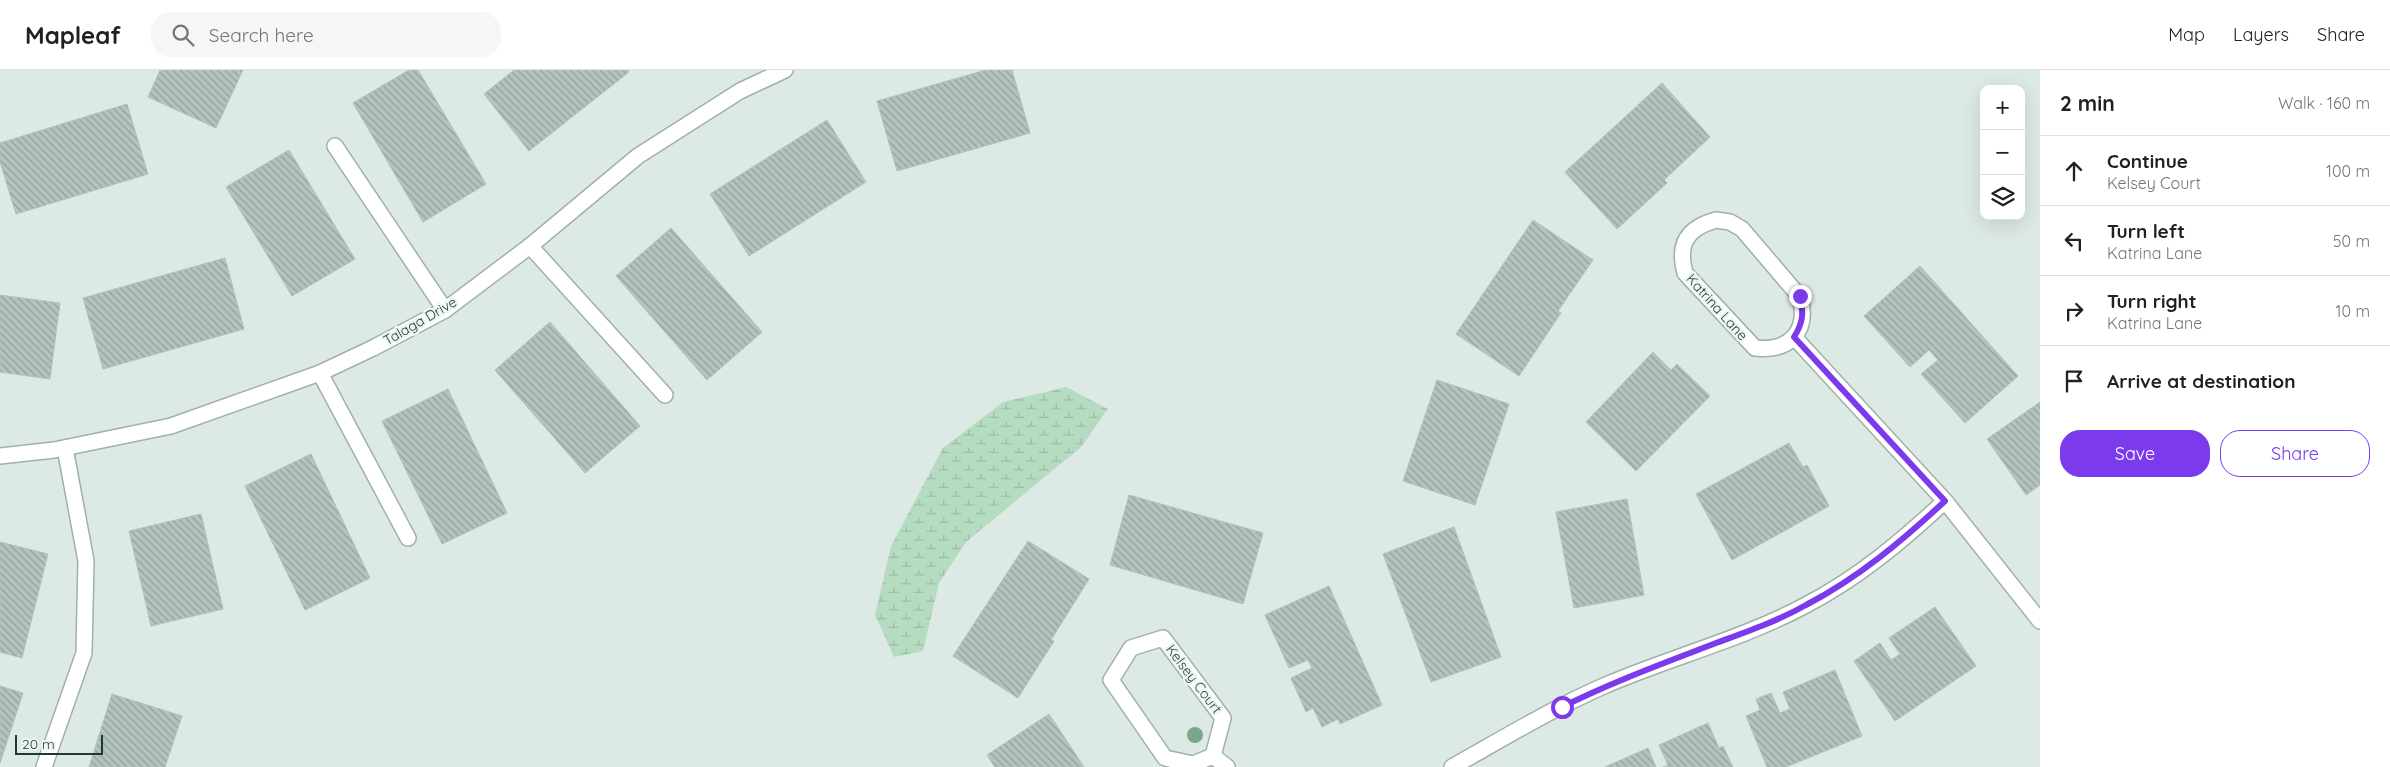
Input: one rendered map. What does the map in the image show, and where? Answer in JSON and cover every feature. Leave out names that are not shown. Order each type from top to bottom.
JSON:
[{"type":"street","name":"Talaga Drive","points":[[0,456],[65,448],[171,426],[320,373],[445,310],[530,246],[638,156],[740,91],[786,70]]},
{"type":"street","points":[[335,146],[445,310]]},
{"type":"street","name":"Katrina Lane","points":[[1716,220],[1730,222],[1742,229],[1800,296],[1804,310],[1802,324],[1794,337],[1783,346],[1769,350],[1755,348],[1685,273],[1681,259],[1683,245],[1691,232],[1702,224],[1716,220]]},
{"type":"street","points":[[530,246],[665,395]]},
{"type":"street","points":[[1794,337],[1945,501],[2040,621]]},
{"type":"street","points":[[320,373],[408,538]]},
{"type":"street","points":[[44,767],[84,653],[86,561],[65,448]]},
{"type":"street","points":[[1452,767],[1606,685],[1806,606],[1857,575],[1901,541],[1945,501]]},
{"type":"street","name":"Kelsey Court","points":[[1163,638],[1223,718],[1213,756],[1193,764],[1165,758],[1111,680],[1131,648],[1163,638]]},
{"type":"street","points":[[1213,756],[1227,767]]},
{"type":"green space","points":[[1066,387],[1108,409],[1081,447],[966,542],[939,583],[923,651],[894,657],[875,615],[891,546],[943,448],[1003,402]]},
{"type":"building","points":[[160,70],[243,70],[216,128],[148,97]]},
{"type":"building","points":[[409,70],[418,70],[486,184],[423,222],[353,103]]},
{"type":"building","points":[[514,70],[628,70],[629,72],[529,151],[484,94]]},
{"type":"building","points":[[986,70],[1012,70],[1030,133],[897,171],[877,101]]},
{"type":"building","points":[[1662,83],[1710,137],[1664,180],[1667,183],[1617,229],[1565,172]]},
{"type":"building","points":[[127,104],[148,174],[16,214],[0,162],[0,143]]},
{"type":"building","points":[[827,120],[866,182],[749,256],[710,194]]},
{"type":"building","points":[[289,150],[355,259],[292,296],[226,187]]},
{"type":"building","points":[[1533,220],[1593,260],[1558,311],[1561,313],[1519,376],[1456,334]]},
{"type":"building","points":[[671,228],[762,332],[707,380],[616,276]]},
{"type":"building","points":[[225,258],[244,329],[103,369],[83,298]]},
{"type":"building","points":[[1920,266],[2018,376],[1965,423],[1921,374],[1938,360],[1929,350],[1910,367],[1864,316]]},
{"type":"building","points":[[0,295],[60,303],[50,379],[0,372]]},
{"type":"building","points":[[550,322],[640,426],[585,473],[495,370]]},
{"type":"building","points":[[1653,352],[1671,370],[1677,364],[1710,396],[1636,471],[1586,422]]},
{"type":"building","points":[[1437,380],[1509,404],[1475,505],[1403,481]]},
{"type":"building","points":[[448,389],[507,513],[442,544],[382,421]]},
{"type":"building","points":[[2040,402],[2040,485],[2026,495],[1987,439]]},
{"type":"building","points":[[1789,443],[1803,467],[1807,465],[1829,506],[1732,560],[1696,494]]},
{"type":"building","points":[[311,454],[370,578],[305,610],[245,486]]},
{"type":"building","points":[[1129,495],[1263,533],[1243,604],[1110,565]]},
{"type":"building","points":[[1627,499],[1644,595],[1574,608],[1556,512]]},
{"type":"building","points":[[201,514],[223,609],[151,626],[129,531]]},
{"type":"building","points":[[1454,527],[1501,657],[1431,682],[1383,554]]},
{"type":"building","points":[[1028,541],[1089,579],[1051,640],[1054,641],[1018,698],[953,656]]},
{"type":"building","points":[[0,542],[48,554],[22,658],[0,652]]},
{"type":"building","points":[[1329,586],[1382,705],[1340,724],[1338,719],[1322,727],[1313,708],[1306,712],[1291,678],[1312,668],[1308,660],[1289,668],[1265,615]]},
{"type":"building","points":[[1935,607],[1976,666],[1895,721],[1854,661],[1880,643],[1891,660],[1900,654],[1889,638]]},
{"type":"building","points":[[1835,670],[1862,736],[1786,767],[1767,767],[1746,716],[1760,710],[1756,699],[1771,693],[1780,713],[1790,709],[1783,692]]},
{"type":"building","points":[[0,686],[23,693],[0,763]]},
{"type":"building","points":[[112,694],[182,716],[165,767],[89,767]]},
{"type":"building","points":[[1049,714],[1084,767],[995,767],[987,755]]},
{"type":"building","points":[[1708,723],[1719,748],[1723,746],[1733,767],[1663,767],[1668,765],[1659,745]]},
{"type":"building","points":[[1648,748],[1656,767],[1605,767]]},
{"type":"route","points":[[1562,707],[1606,685],[1806,606],[1857,575],[1901,541],[1945,501],[1794,337],[1802,324],[1804,310],[1800,296]]}]
